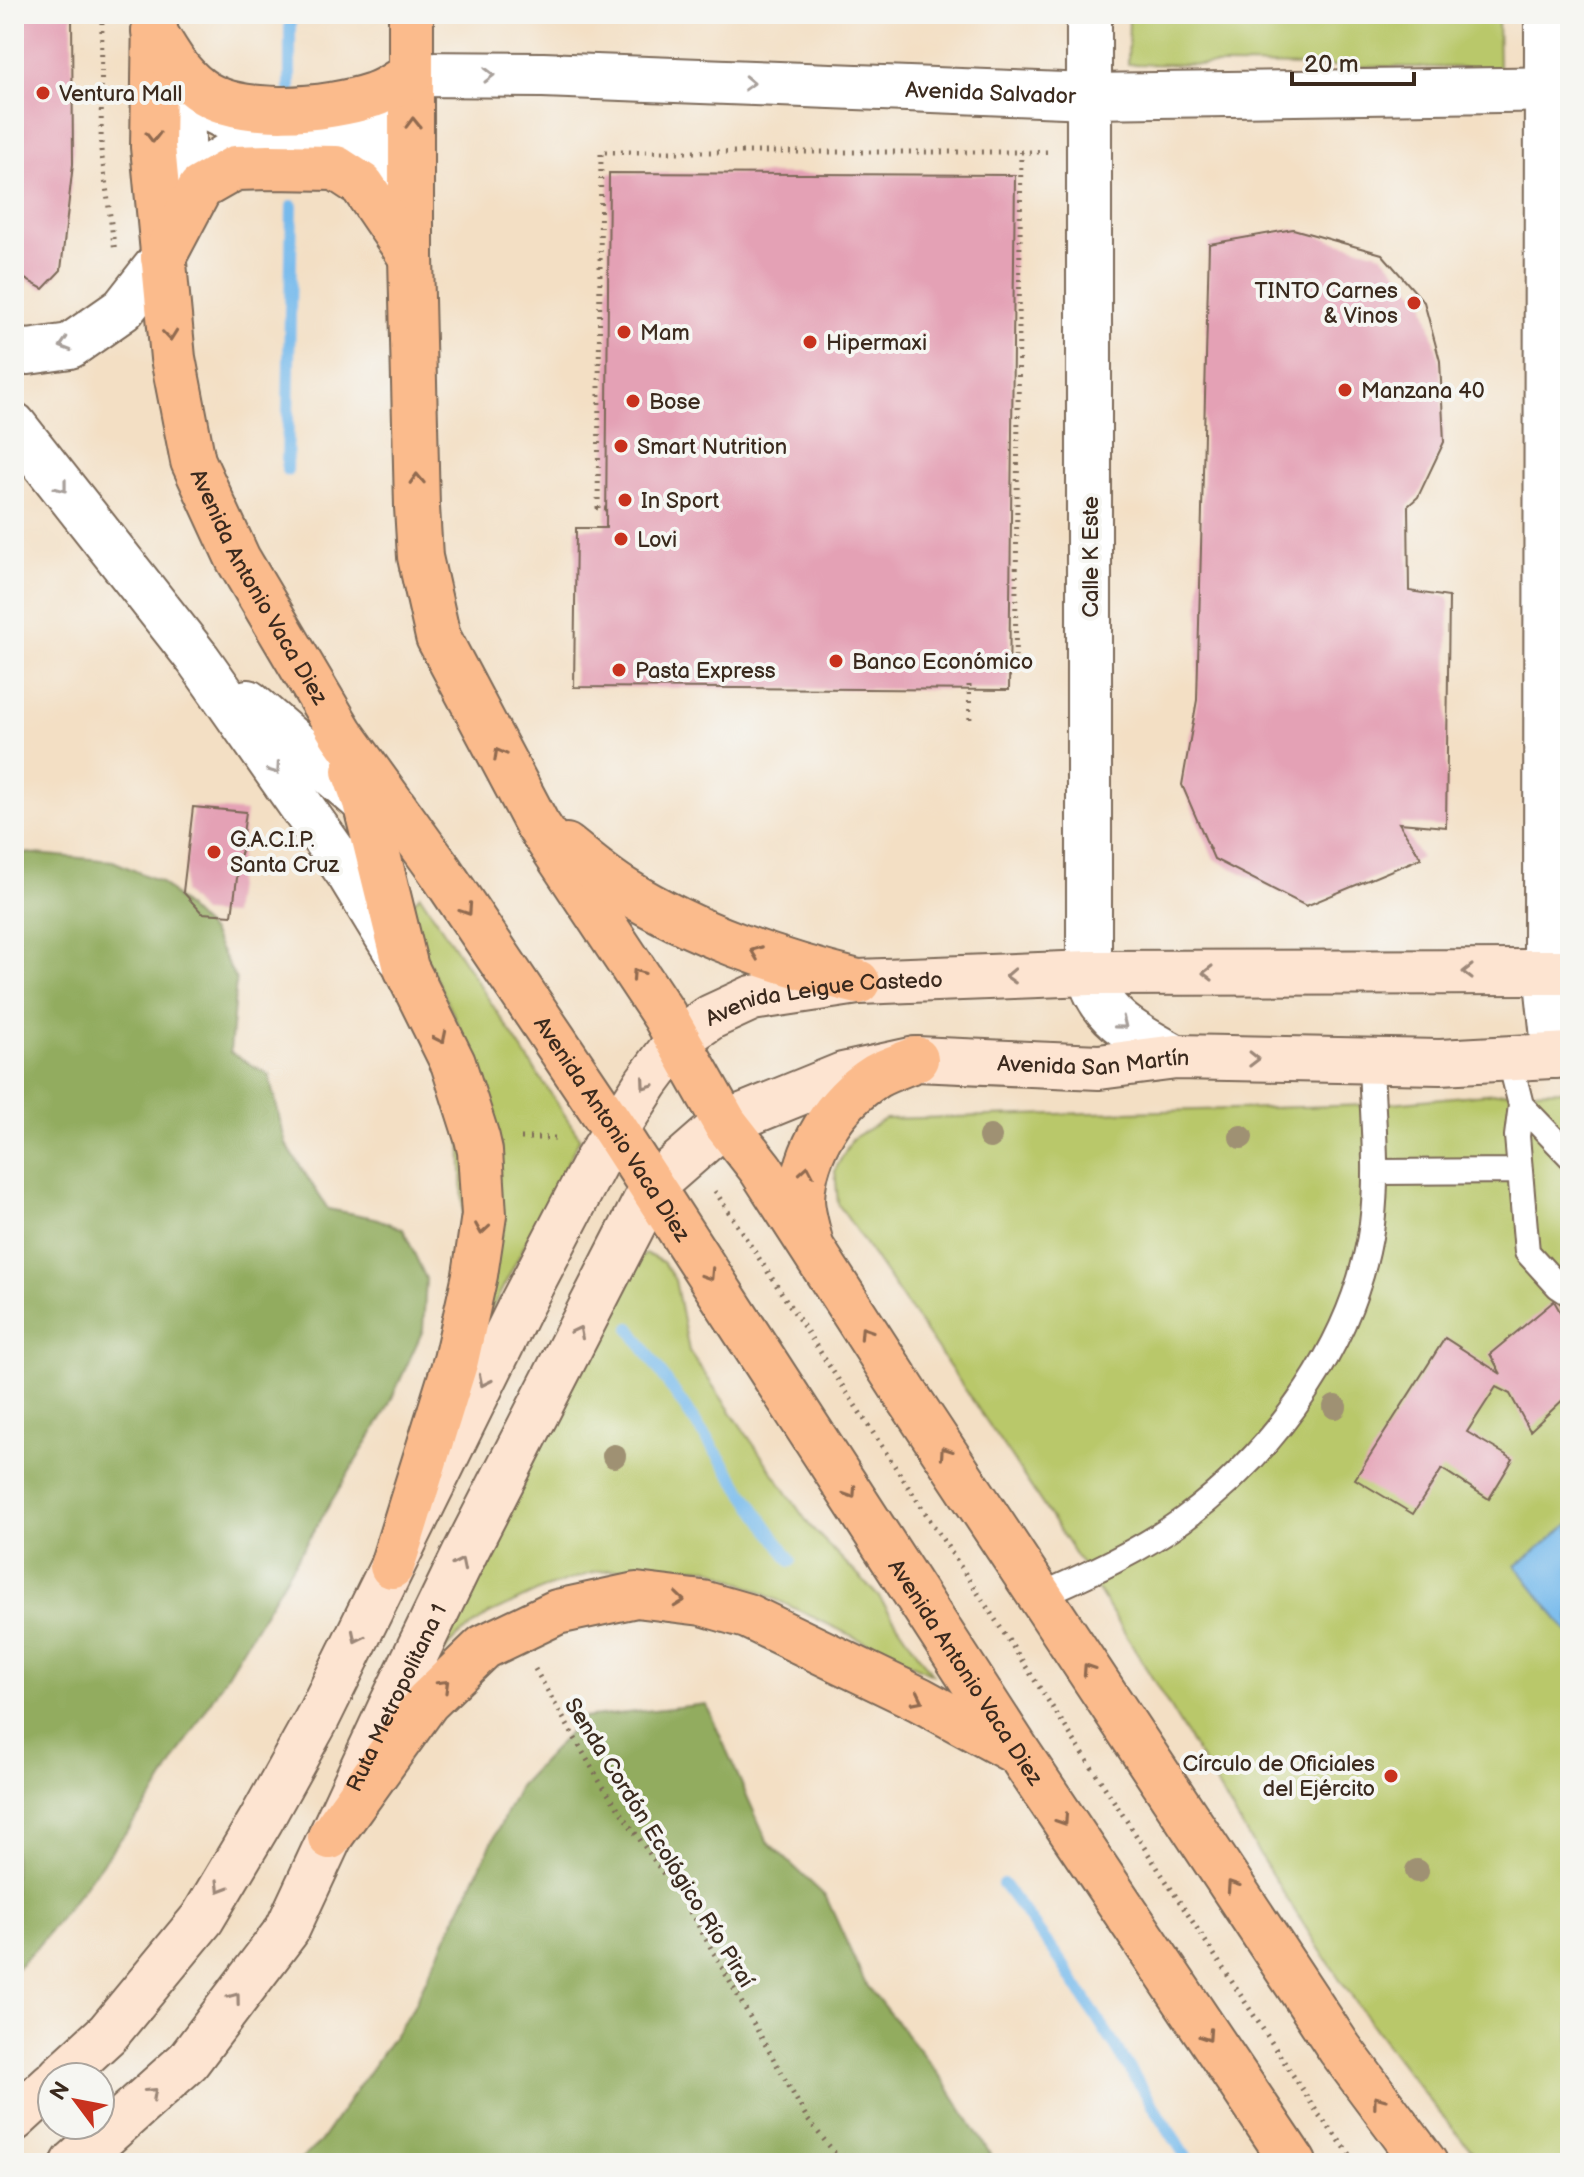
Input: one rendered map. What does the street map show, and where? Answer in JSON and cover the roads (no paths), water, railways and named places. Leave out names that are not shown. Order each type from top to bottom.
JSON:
[{"type":"highway","points":[[411,14],[411,257],[420,557],[438,637],[537,824],[679,1039],[725,1123],[761,1169],[1039,1596],[1340,2049],[1425,2163]]},
{"type":"highway","points":[[154,22],[177,69],[201,91],[237,107],[327,108],[376,95],[411,74]]},
{"type":"highway","name":"Avenida Antonio Vaca Diez","points":[[154,22],[153,147],[173,358],[193,461],[238,559],[341,733],[437,866],[653,1186],[1020,1755],[1294,2163]]},
{"type":"highway","points":[[163,258],[200,188],[235,168],[269,167],[336,168],[362,185],[411,257]]},
{"type":"highway","points":[[341,733],[365,802],[406,968],[453,1063],[480,1151],[484,1215],[475,1275],[456,1360],[392,1566]]},
{"type":"highway","points":[[537,824],[623,890],[681,922],[790,965],[858,982]]},
{"type":"highway","points":[[811,1247],[802,1201],[807,1160],[832,1117],[857,1090],[878,1075],[916,1059]]},
{"type":"highway","points":[[330,1837],[427,1702],[484,1647],[557,1612],[636,1595],[702,1603],[747,1616],[919,1699],[1020,1755]]},
{"type":"main road","points":[[1089,973],[1558,972]]},
{"type":"main road","name":"Avenida Leigue Castedo","points":[[615,1130],[679,1039],[711,1017],[752,998],[858,982],[1089,973]]},
{"type":"main road","name":"Avenida San Martín","points":[[653,1186],[725,1123],[843,1075],[916,1059],[1099,1067],[1176,1057],[1440,1062],[1563,1055]]},
{"type":"main road","points":[[77,2061],[108,2033],[202,1919],[261,1820],[318,1717],[521,1305],[615,1130]]},
{"type":"main road","name":"Ruta Metropolitana 1","points":[[74,2163],[188,2061],[287,1930],[466,1551],[653,1186]]},
{"type":"main road","points":[[14,2119],[36,2099]]},
{"type":"street","name":"Calle K Este","points":[[1089,14],[1089,973],[1096,994],[1108,1013],[1124,1028],[1176,1057]]},
{"type":"street","points":[[1547,14],[1558,89],[1558,972],[1563,1055]]},
{"type":"street","name":"Avenida Salvador","points":[[411,74],[543,75],[1089,96],[1558,89]]},
{"type":"street","points":[[186,102],[222,120],[249,126],[346,126],[382,117],[386,182],[370,161],[346,146],[229,150],[188,176],[186,102]]},
{"type":"street","points":[[14,350],[28,352],[70,346],[123,309],[163,258]]},
{"type":"street","points":[[14,425],[198,659],[349,874],[406,968]]},
{"type":"street","points":[[198,659],[437,866]]},
{"type":"lane","points":[[1509,1057],[1521,1105],[1517,1136],[1527,1252],[1558,1286],[1570,1294]]},
{"type":"lane","points":[[1039,1596],[1127,1554],[1183,1520],[1222,1488],[1281,1425],[1328,1354],[1362,1275],[1372,1224],[1376,1172],[1371,1061]]},
{"type":"lane","points":[[1521,1105],[1570,1156]]},
{"type":"lane","points":[[1376,1172],[1520,1171]]},
{"type":"water","points":[[1570,1523],[1570,1635],[1516,1566]]},
{"type":"waterway","points":[[290,14],[290,89]]},
{"type":"waterway","points":[[287,470],[292,206]]},
{"type":"waterway","points":[[630,1328],[791,1561]]},
{"type":"waterway","points":[[1003,1884],[1060,1960],[1190,2163]]},
{"type":"place","name":"Ventura Mall","points":[[43,93]]},
{"type":"place","name":"TINTO Carnes & Vinos","points":[[1414,303]]},
{"type":"place","name":"Mam","points":[[624,332]]},
{"type":"place","name":"Hipermaxi","points":[[810,342]]},
{"type":"place","name":"Manzana 40","points":[[1345,390]]},
{"type":"place","name":"Bose","points":[[633,401]]},
{"type":"place","name":"Smart Nutrition","points":[[621,446]]},
{"type":"place","name":"In Sport","points":[[625,500]]},
{"type":"place","name":"Lovi","points":[[621,539]]},
{"type":"place","name":"Banco Económico","points":[[836,661]]},
{"type":"place","name":"Pasta Express","points":[[619,670]]},
{"type":"place","name":"G.A.C.I.P. Santa Cruz","points":[[214,852]]},
{"type":"place","name":"Círculo de Oficiales del Ejército","points":[[1391,1776]]}]
